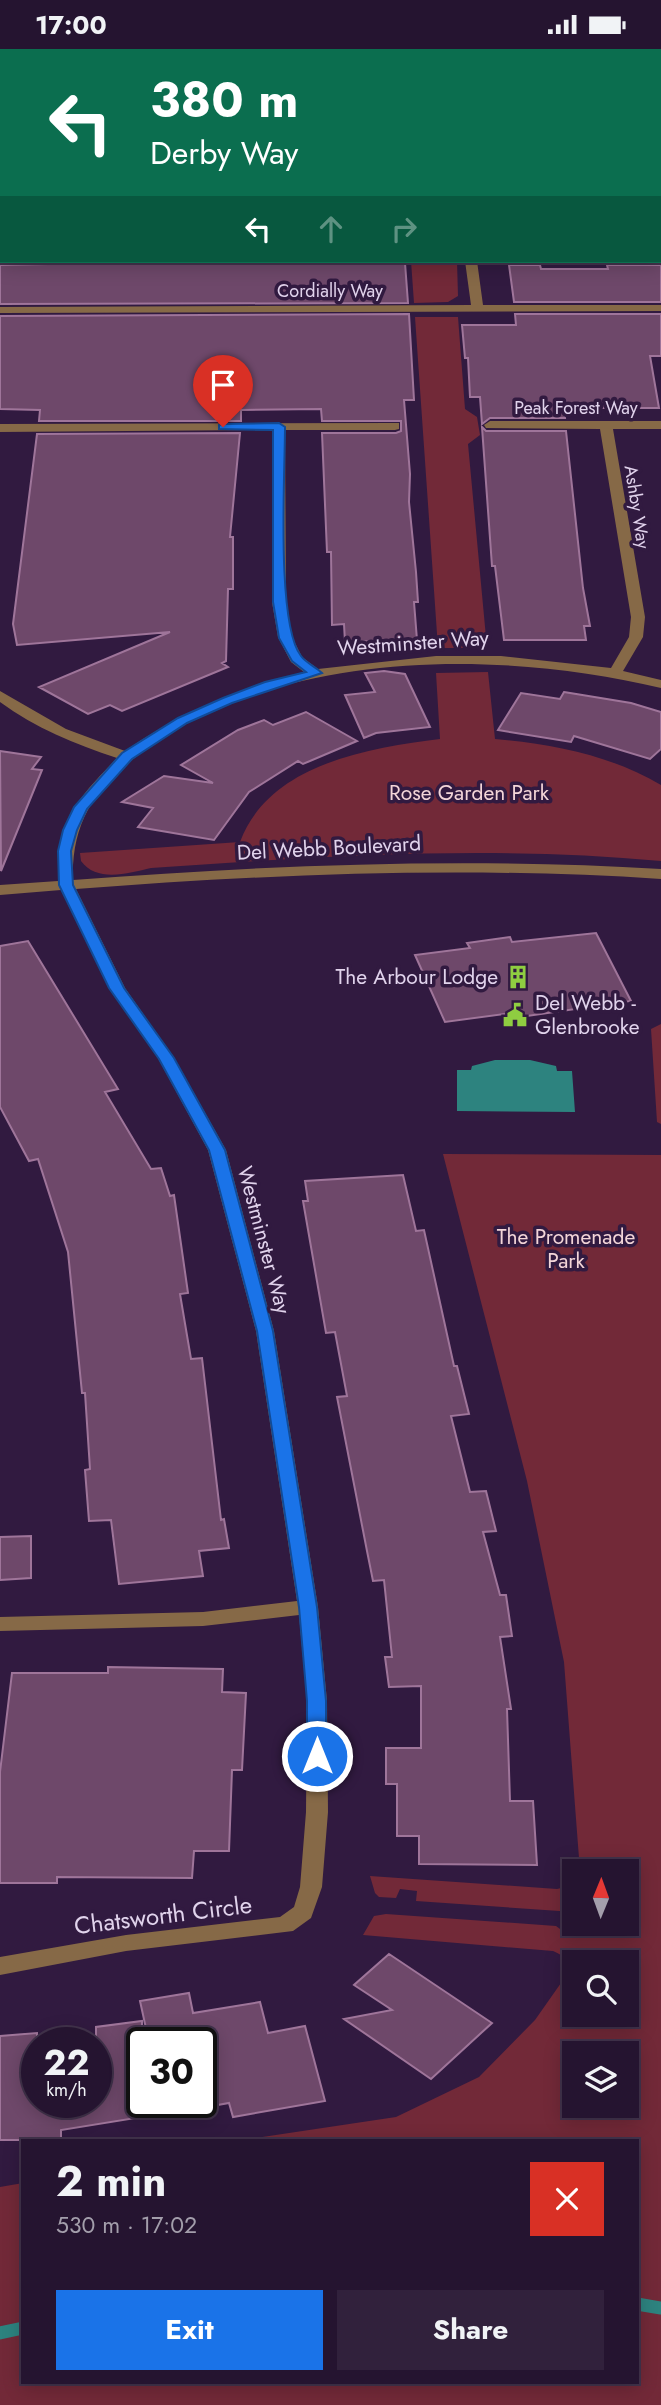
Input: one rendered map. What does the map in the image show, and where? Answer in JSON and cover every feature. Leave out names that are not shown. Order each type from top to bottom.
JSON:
[{"type":"street","points":[[471,263],[477,307]]},
{"type":"street","name":"Cordially Way","points":[[0,310],[661,308]]},
{"type":"street","name":"Peak Forest Way","points":[[490,425],[661,425]]},
{"type":"street","name":"Ashby Way","points":[[606,425],[638,617],[636,637],[615,673]]},
{"type":"street","points":[[0,428],[395,426]]},
{"type":"street","points":[[279,427],[279,602],[285,638],[296,659],[315,673]]},
{"type":"street","name":"Westminster Way","points":[[311,1887],[317,1812],[317,1715],[308,1607],[265,1331],[217,1150],[166,1058],[117,988],[66,885],[65,851],[70,830],[81,807],[127,756],[183,720],[227,700],[315,673],[436,660],[501,660],[615,673],[661,684]]},
{"type":"street","points":[[0,695],[24,714],[53,729],[127,756]]},
{"type":"street","name":"Del Webb Boulevard","points":[[0,890],[399,865],[488,865],[661,874]]},
{"type":"street","points":[[0,1625],[203,1619],[308,1607]]},
{"type":"street","name":"Chatsworth Circle","points":[[0,1966],[125,1943],[285,1924],[303,1912],[311,1887]]},
{"type":"green space","points":[[411,263],[457,263],[458,296],[448,302],[414,303]]},
{"type":"green space","points":[[415,317],[458,317],[465,409],[477,417],[480,435],[468,444],[487,648],[438,648]]},
{"type":"green space","name":"Rose Garden Park","points":[[488,672],[495,739],[581,753],[622,766],[661,785],[661,861],[533,854],[406,854],[151,868],[114,875],[96,872],[81,861],[80,853],[240,842],[254,816],[273,794],[297,778],[353,755],[440,739],[436,673]]},
{"type":"green space","points":[[661,1024],[661,1124],[657,1122],[651,1029]]},
{"type":"green space","name":"The Promenade Park","points":[[443,1154],[661,1155],[661,2405],[0,2405],[0,2187],[21,2183],[21,2384],[639,2384],[639,2139],[249,2139],[396,2117],[479,2077],[535,2020],[562,1982],[562,2027],[639,2027],[639,1950],[562,1950],[562,1957],[553,1951],[363,1935],[374,1916],[386,1914],[556,1926],[562,1930],[562,1936],[571,1937],[639,1936],[639,1859],[579,1859],[564,1662],[527,1481]]},
{"type":"green space","points":[[370,1876],[562,1888],[562,1911],[416,1901],[417,1891],[400,1889],[396,1898],[379,1897],[375,1893]]},
{"type":"shaded area","points":[[495,1060],[530,1060],[556,1066],[557,1071],[572,1071],[575,1112],[457,1111],[457,1070],[471,1070],[472,1066]]},
{"type":"building","points":[[405,263],[408,303],[0,304],[0,265]]},
{"type":"building","points":[[509,265],[540,265],[541,269],[608,269],[607,265],[661,265],[661,302],[514,302]]},
{"type":"building","points":[[409,314],[414,400],[404,400],[418,602],[414,602],[417,640],[345,642],[344,624],[332,625],[331,552],[327,552],[322,433],[396,433],[401,431],[401,421],[322,421],[321,409],[241,410],[241,421],[39,421],[40,410],[0,409],[0,316]]},
{"type":"building","points":[[515,314],[661,314],[661,356],[650,356],[659,408],[564,408],[565,418],[490,418],[482,424],[480,397],[470,397],[468,358],[465,358],[462,325],[516,325]]},
{"type":"building","points":[[482,427],[486,431],[566,431],[583,588],[590,626],[584,626],[586,640],[504,640],[495,566],[492,566]]},
{"type":"building","points":[[240,433],[230,537],[233,537],[233,589],[228,589],[226,661],[222,663],[228,667],[122,711],[110,705],[88,714],[39,687],[170,632],[17,645],[13,624],[37,434]]},
{"type":"building","points":[[384,671],[405,674],[430,727],[376,733],[364,738],[345,695],[375,692],[365,673]]},
{"type":"building","points":[[564,692],[631,703],[661,712],[661,749],[650,759],[574,736],[571,742],[498,730],[521,693],[560,699]]},
{"type":"building","points":[[306,712],[357,741],[303,764],[298,761],[249,792],[214,840],[138,827],[153,808],[122,802],[164,776],[213,783],[181,765],[238,730],[264,720],[273,725]]},
{"type":"building","points":[[0,751],[41,757],[32,769],[42,770],[1,871]]},
{"type":"building","name":"The Arbour Lodge","points":[[596,933],[631,1001],[506,1019],[504,1014],[445,1022],[415,955],[470,948],[467,943],[510,937],[512,942]]},
{"type":"building","points":[[28,941],[118,1089],[105,1092],[151,1169],[161,1168],[170,1196],[174,1195],[188,1293],[180,1294],[191,1359],[202,1358],[221,1520],[224,1519],[229,1548],[199,1551],[203,1576],[119,1584],[111,1520],[89,1521],[85,1470],[90,1469],[85,1393],[82,1393],[68,1252],[38,1159],[29,1161],[0,1107],[0,946]]},
{"type":"building","points":[[403,1175],[416,1231],[424,1230],[454,1366],[457,1366],[469,1414],[451,1416],[470,1492],[486,1491],[496,1531],[483,1532],[500,1595],[506,1595],[512,1636],[500,1637],[511,1709],[507,1709],[510,1801],[533,1801],[537,1865],[419,1864],[419,1836],[397,1836],[397,1784],[386,1784],[386,1748],[421,1748],[421,1686],[389,1687],[385,1657],[392,1657],[384,1580],[373,1581],[337,1397],[347,1396],[335,1332],[326,1333],[303,1201],[308,1201],[305,1181]]},
{"type":"building","points":[[31,1536],[31,1578],[0,1580],[0,1537]]},
{"type":"building","points":[[108,1667],[223,1669],[222,1692],[246,1693],[242,1770],[232,1770],[229,1851],[194,1851],[192,1878],[57,1877],[57,1883],[0,1883],[0,1772],[12,1673],[108,1673]]},
{"type":"building","points":[[389,1954],[492,2023],[431,2079],[344,2019],[392,2010],[354,1985]]},
{"type":"building","points":[[189,1993],[193,2013],[260,2002],[268,2033],[305,2026],[325,2101],[233,2117],[229,2103],[217,2105],[217,2027],[146,2027],[140,2001]]},
{"type":"building","points":[[142,2021],[142,2027],[126,2027],[126,2118],[136,2118],[61,2130],[61,2139],[0,2140],[0,2036],[21,2034],[21,2118],[112,2118],[112,2027],[96,2027]]},
{"type":"waterway","points":[[639,2304],[661,2308]]},
{"type":"waterway","points":[[0,2333],[21,2328]]},
{"type":"place","name":"The Arbour Lodge","points":[[518,977]]},
{"type":"place","name":"Del Webb - Glenbrooke","points":[[515,1015]]},
{"type":"route","points":[[223,427],[279,427],[279,602],[285,638],[296,659],[315,673],[227,700],[183,720],[127,756],[81,807],[70,830],[65,851],[66,885],[117,988],[166,1058],[217,1150],[265,1331],[308,1607],[317,1701],[317,1756]]}]
